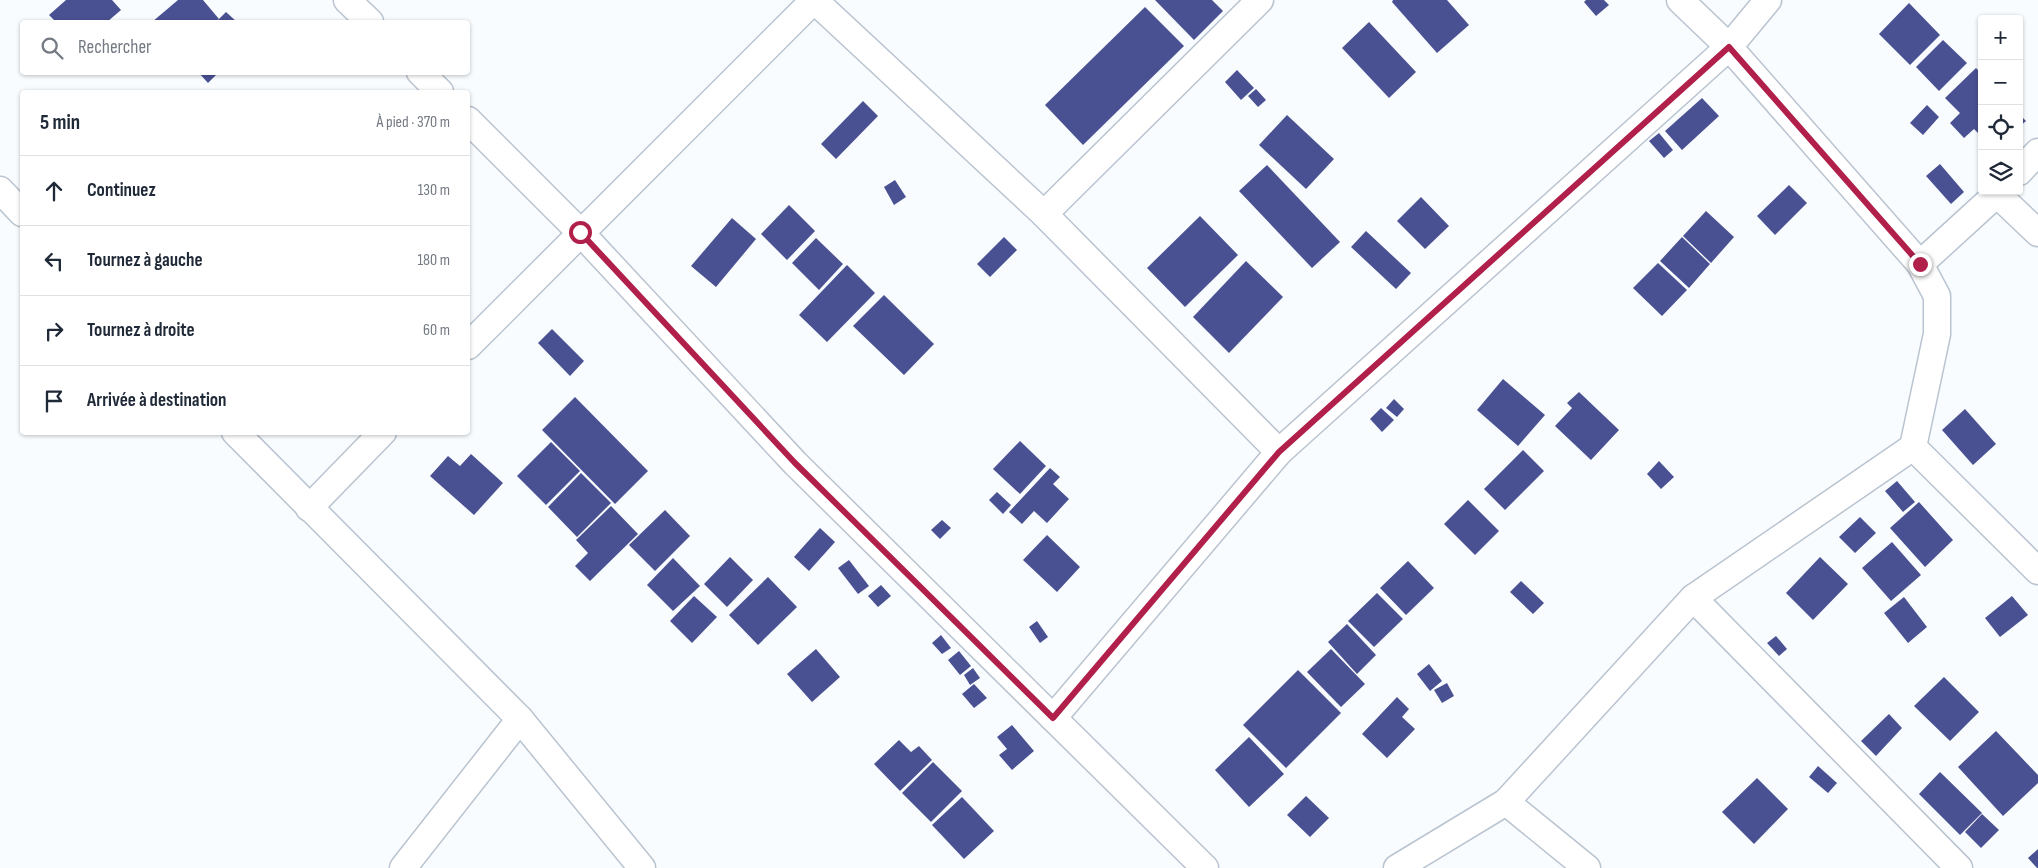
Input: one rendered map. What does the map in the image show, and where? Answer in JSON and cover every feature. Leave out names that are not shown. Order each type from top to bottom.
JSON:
[{"type":"street","points":[[347,0],[368,20]]},
{"type":"street","points":[[470,344],[814,0],[1044,214],[1279,452]]},
{"type":"street","points":[[1044,214],[1260,0]]},
{"type":"street","points":[[1398,868],[1506,802],[1693,598],[1913,447],[1937,334],[1937,296],[1920,264],[1729,47],[1680,0]]},
{"type":"street","points":[[1053,718],[1279,452],[1729,47],[1768,0]]},
{"type":"street","points":[[423,75],[438,90]]},
{"type":"street","points":[[470,122],[580,232],[795,463],[1205,868]]},
{"type":"street","points":[[2023,168],[2038,152]]},
{"type":"street","points":[[0,190],[20,211]]},
{"type":"street","points":[[1920,264],[1996,195]]},
{"type":"street","points":[[2000,195],[2038,233]]},
{"type":"street","points":[[238,435],[520,719],[642,868]]},
{"type":"street","points":[[309,508],[380,435]]},
{"type":"street","points":[[1913,447],[2038,572]]},
{"type":"street","points":[[1693,598],[1959,868]]},
{"type":"street","points":[[403,868],[520,719]]},
{"type":"street","points":[[1506,802],[1587,868]]},
{"type":"building","points":[[66,0],[112,0],[121,10],[109,20],[54,20],[49,15]]},
{"type":"building","points":[[178,0],[203,0],[219,19],[217,20],[154,20]]},
{"type":"building","points":[[1155,0],[1212,0],[1223,11],[1194,40]]},
{"type":"building","points":[[1393,0],[1447,0],[1469,25],[1437,53],[1392,2]]},
{"type":"building","points":[[1586,0],[1604,0],[1609,5],[1596,16],[1584,2]]},
{"type":"building","points":[[1909,3],[1940,35],[1910,65],[1879,34]]},
{"type":"building","points":[[1145,7],[1184,46],[1083,145],[1045,105]]},
{"type":"building","points":[[226,12],[235,20],[218,20]]},
{"type":"building","points":[[1369,22],[1416,72],[1389,98],[1342,48]]},
{"type":"building","points":[[1943,40],[1967,63],[1939,91],[1916,67]]},
{"type":"building","points":[[1976,68],[1978,70],[1978,133],[1974,129],[1964,138],[1950,123],[1960,113],[1945,98]]},
{"type":"building","points":[[1237,70],[1254,88],[1241,100],[1225,82]]},
{"type":"building","points":[[201,75],[216,75],[208,83]]},
{"type":"building","points":[[1256,89],[1266,100],[1258,107],[1248,96]]},
{"type":"building","points":[[1702,98],[1719,116],[1682,150],[1665,131]]},
{"type":"building","points":[[863,101],[878,116],[836,159],[821,144]]},
{"type":"building","points":[[1927,105],[1939,117],[1923,135],[1910,123]]},
{"type":"building","points":[[1287,115],[1334,159],[1306,189],[1259,145]]},
{"type":"building","points":[[1659,133],[1673,150],[1664,158],[1649,141]]},
{"type":"building","points":[[1940,164],[1964,192],[1951,204],[1926,176]]},
{"type":"building","points":[[1267,165],[1340,242],[1312,268],[1239,191]]},
{"type":"building","points":[[895,180],[906,197],[894,205],[884,187]]},
{"type":"building","points":[[1789,185],[1807,203],[1775,235],[1757,216]]},
{"type":"building","points":[[1421,197],[1449,226],[1425,249],[1397,221]]},
{"type":"building","points":[[789,205],[815,231],[787,260],[761,234]]},
{"type":"building","points":[[1706,211],[1734,237],[1711,263],[1683,236]]},
{"type":"building","points":[[1200,216],[1238,255],[1185,307],[1147,268]]},
{"type":"building","points":[[732,218],[756,239],[716,287],[691,266]]},
{"type":"building","points":[[1366,231],[1411,273],[1396,289],[1351,247]]},
{"type":"building","points":[[1004,237],[1017,250],[990,277],[977,264]]},
{"type":"building","points":[[1682,237],[1710,264],[1689,288],[1660,261]]},
{"type":"building","points":[[816,238],[843,264],[819,290],[792,263]]},
{"type":"building","points":[[1246,261],[1283,297],[1229,353],[1193,317]]},
{"type":"building","points":[[1658,263],[1687,290],[1662,316],[1633,288]]},
{"type":"building","points":[[847,265],[875,293],[827,342],[799,315]]},
{"type":"building","points":[[884,295],[934,344],[904,375],[853,326]]},
{"type":"building","points":[[552,329],[584,361],[570,376],[538,343]]},
{"type":"building","points":[[1503,379],[1545,415],[1518,446],[1477,410]]},
{"type":"building","points":[[1579,392],[1619,430],[1591,460],[1555,426],[1572,408],[1567,403]]},
{"type":"building","points":[[575,397],[648,471],[615,504],[542,430]]},
{"type":"building","points":[[1394,399],[1404,409],[1397,417],[1386,408]]},
{"type":"building","points":[[1381,408],[1394,420],[1382,432],[1370,419]]},
{"type":"building","points":[[1965,409],[1996,444],[1973,465],[1942,430]]},
{"type":"building","points":[[1020,441],[1046,466],[1020,494],[993,469]]},
{"type":"building","points":[[551,442],[580,471],[546,505],[517,476]]},
{"type":"building","points":[[1523,450],[1544,471],[1505,510],[1484,489]]},
{"type":"building","points":[[471,454],[503,483],[474,515],[430,476],[448,456],[460,466]]},
{"type":"building","points":[[1659,461],[1674,477],[1661,489],[1647,474]]},
{"type":"building","points":[[1050,468],[1060,477],[1053,484],[1069,499],[1047,523],[1034,511],[1022,524],[1009,512]]},
{"type":"building","points":[[581,473],[611,503],[577,537],[548,507]]},
{"type":"building","points":[[1897,481],[1915,502],[1903,512],[1885,491]]},
{"type":"building","points":[[997,492],[1011,505],[1003,514],[989,500]]},
{"type":"building","points":[[1468,500],[1499,531],[1475,555],[1444,524]]},
{"type":"building","points":[[1919,502],[1953,540],[1925,567],[1890,528]]},
{"type":"building","points":[[611,506],[638,534],[590,581],[575,566],[588,553],[576,540]]},
{"type":"building","points":[[665,510],[690,536],[655,571],[629,545]]},
{"type":"building","points":[[1860,517],[1876,533],[1855,553],[1839,537]]},
{"type":"building","points":[[942,520],[951,528],[940,539],[931,530]]},
{"type":"building","points":[[820,528],[835,542],[809,571],[794,557]]},
{"type":"building","points":[[1047,535],[1080,567],[1057,592],[1023,560]]},
{"type":"building","points":[[1892,542],[1921,575],[1891,601],[1862,568]]},
{"type":"building","points":[[730,557],[753,580],[727,607],[704,584]]},
{"type":"building","points":[[1820,557],[1848,584],[1813,620],[1786,593]]},
{"type":"building","points":[[673,558],[700,586],[673,611],[647,585]]},
{"type":"building","points":[[849,560],[869,586],[858,594],[838,568]]},
{"type":"building","points":[[1408,561],[1434,588],[1406,615],[1380,588]]},
{"type":"building","points":[[768,577],[797,607],[758,645],[729,615]]},
{"type":"building","points":[[1521,581],[1544,603],[1533,614],[1510,592]]},
{"type":"building","points":[[881,585],[891,596],[878,607],[868,596]]},
{"type":"building","points":[[1377,593],[1403,619],[1374,647],[1348,621]]},
{"type":"building","points":[[694,596],[717,617],[692,643],[670,621]]},
{"type":"building","points":[[2012,596],[2028,615],[2000,637],[1985,618]]},
{"type":"building","points":[[1904,597],[1927,627],[1908,643],[1884,613]]},
{"type":"building","points":[[1037,621],[1048,637],[1040,643],[1029,627]]},
{"type":"building","points":[[1347,624],[1376,655],[1357,674],[1328,642]]},
{"type":"building","points":[[941,635],[951,648],[942,654],[932,643]]},
{"type":"building","points":[[1776,636],[1787,649],[1779,656],[1767,643]]},
{"type":"building","points":[[816,649],[840,677],[812,702],[787,674]]},
{"type":"building","points":[[1331,649],[1365,684],[1341,707],[1307,672]]},
{"type":"building","points":[[959,651],[971,666],[960,675],[948,660]]},
{"type":"building","points":[[1429,664],[1442,681],[1430,691],[1417,674]]},
{"type":"building","points":[[973,668],[980,678],[970,685],[964,675]]},
{"type":"building","points":[[1298,670],[1341,713],[1286,768],[1243,725]]},
{"type":"building","points":[[1944,677],[1979,712],[1950,741],[1914,706]]},
{"type":"building","points":[[1447,683],[1454,696],[1442,703],[1434,690]]},
{"type":"building","points":[[974,684],[987,698],[974,708],[962,694]]},
{"type":"building","points":[[1397,697],[1409,709],[1402,717],[1415,729],[1387,758],[1362,734]]},
{"type":"building","points":[[1889,714],[1902,728],[1876,756],[1861,741]]},
{"type":"building","points":[[1012,725],[1034,751],[1012,770],[999,755],[1007,749],[997,737]]},
{"type":"building","points":[[1996,731],[2038,775],[2038,783],[2003,816],[1958,767]]},
{"type":"building","points":[[1249,737],[1284,774],[1249,807],[1215,770]]},
{"type":"building","points":[[899,740],[911,752],[919,746],[932,760],[900,791],[874,764]]},
{"type":"building","points":[[933,762],[962,791],[931,822],[902,793]]},
{"type":"building","points":[[1818,766],[1837,783],[1828,793],[1809,777]]},
{"type":"building","points":[[1940,772],[1982,813],[1960,835],[1919,794]]},
{"type":"building","points":[[1757,778],[1788,809],[1754,844],[1722,812]]},
{"type":"building","points":[[1306,796],[1329,818],[1310,837],[1287,815]]},
{"type":"building","points":[[962,797],[994,831],[964,859],[932,825]]},
{"type":"building","points":[[1982,814],[1999,830],[1981,848],[1965,832]]},
{"type":"building","points":[[2038,849],[2038,868],[2037,868],[2028,858]]},
{"type":"route","points":[[580,232],[795,463],[1053,718],[1279,452],[1729,47],[1920,264]]}]
